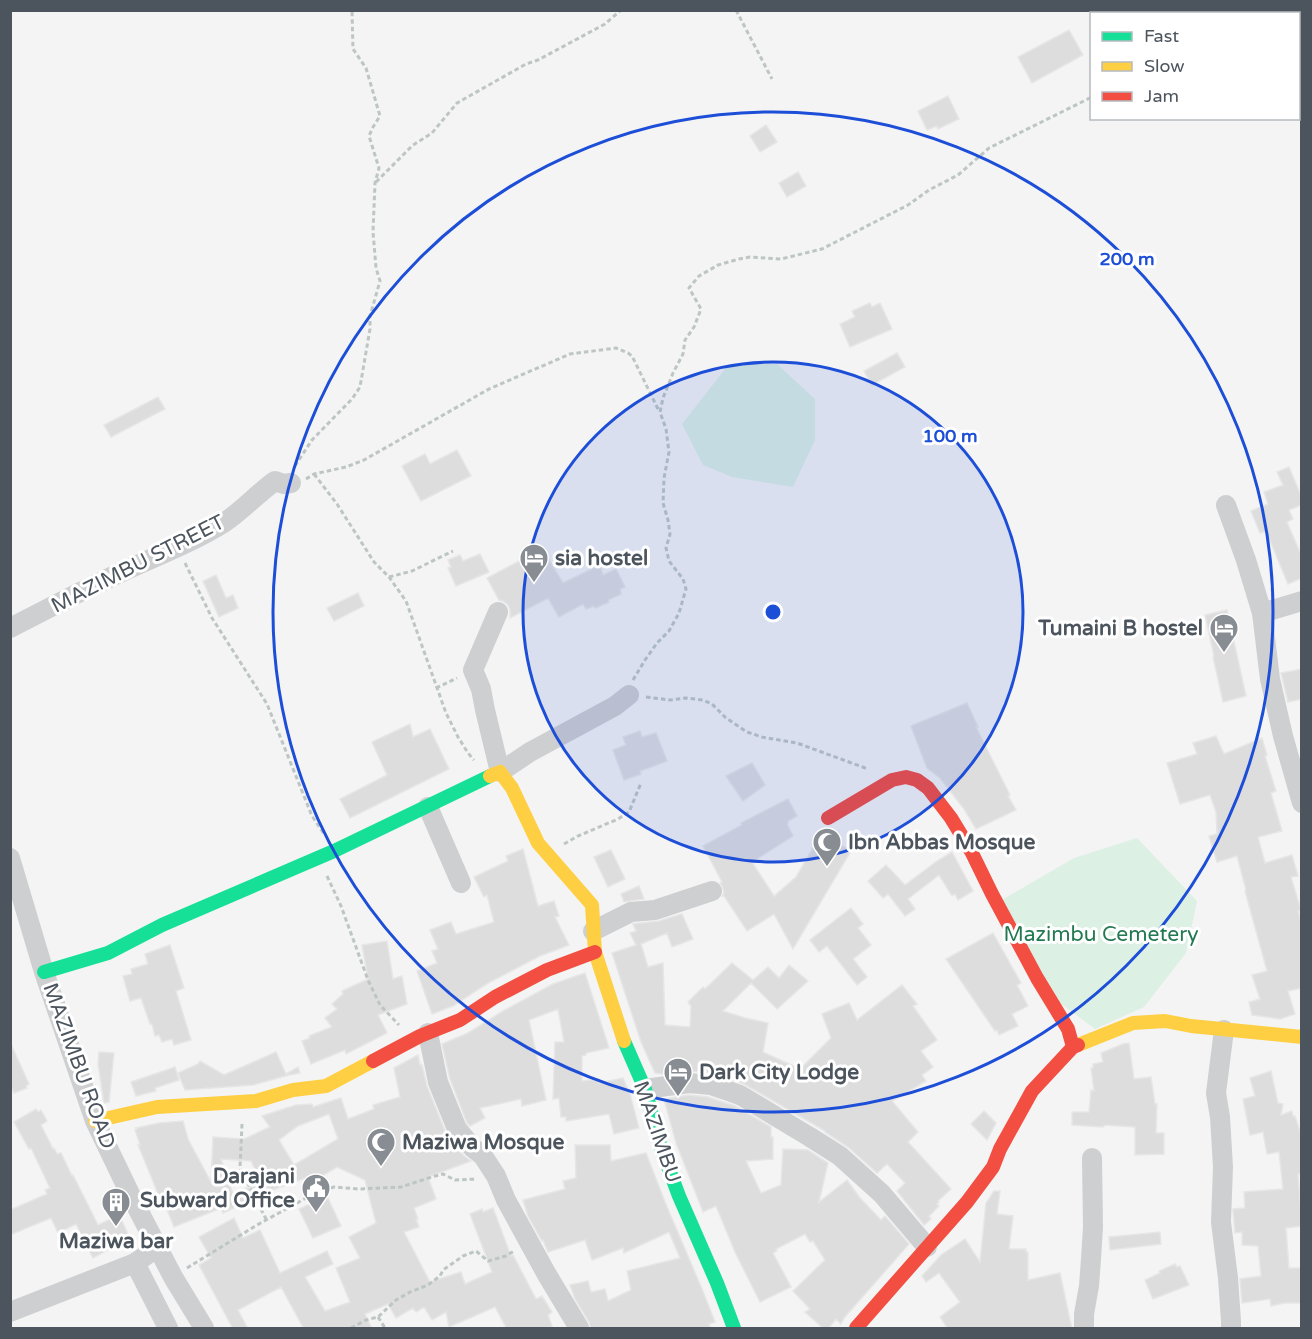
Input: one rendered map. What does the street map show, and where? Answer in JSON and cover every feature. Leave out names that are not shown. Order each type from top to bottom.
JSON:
[{"type":"street","name":"MAZIMBU STREET","points":[[10,628],[106,579],[178,548],[228,520],[275,481],[284,484],[291,483]]},
{"type":"street","points":[[1226,505],[1262,612],[1270,680],[1302,803]]},
{"type":"street","points":[[1262,612],[1302,601]]},
{"type":"street","points":[[497,774],[482,689],[473,670],[498,612]]},
{"type":"street","points":[[44,972],[108,953],[162,926],[428,807],[497,774],[530,752],[615,706],[629,695]]},
{"type":"street","name":"MAZIMBU","points":[[497,774],[512,788],[538,843],[592,905],[595,952],[626,1048],[645,1089],[661,1148],[679,1196],[717,1283],[734,1329]]},
{"type":"street","points":[[828,818],[891,780],[906,777],[917,780],[928,788],[951,818],[970,851],[1037,978],[1068,1029],[1073,1047]]},
{"type":"street","points":[[428,807],[460,883]]},
{"type":"street","name":"MAZIMBU ROAD","points":[[10,858],[44,972],[95,1121],[173,1277],[204,1329]]},
{"type":"street","points":[[593,931],[631,912],[655,910],[712,891]]},
{"type":"street","points":[[95,1121],[157,1107],[256,1101],[293,1090],[326,1086],[424,1034],[460,1020],[495,997],[546,970],[595,952]]},
{"type":"street","points":[[856,1329],[967,1202],[993,1167],[1000,1149],[1032,1091],[1073,1047],[1133,1023],[1165,1021],[1224,1030],[1302,1037]]},
{"type":"street","points":[[1224,1030],[1216,1093],[1223,1167],[1221,1222],[1231,1329]]},
{"type":"street","points":[[424,1034],[438,1082],[456,1129],[483,1156],[496,1176],[506,1200],[579,1329]]},
{"type":"street","points":[[645,1089],[689,1083],[711,1085],[740,1095],[840,1156],[882,1194],[927,1247]]},
{"type":"street","points":[[1084,1329],[1083,1314],[1089,1286],[1093,1227],[1092,1158]]},
{"type":"street","points":[[10,1312],[135,1263],[158,1247]]},
{"type":"street","points":[[135,1263],[168,1329]]},
{"type":"path","points":[[352,10],[353,49],[366,68],[380,116],[369,136],[379,168],[375,183],[374,232],[376,268],[380,281],[370,316],[370,329],[360,387],[352,399],[312,440],[295,465],[291,483],[364,460],[489,389],[570,354],[616,348],[628,352],[660,412],[666,429],[669,452],[664,477],[663,503],[670,534],[666,548],[669,561],[683,579],[686,589],[679,613],[669,631],[657,643],[633,679],[629,695],[670,700],[703,700],[712,704],[726,718],[747,732],[797,743],[884,775],[891,780]]},
{"type":"path","points":[[375,183],[413,145],[432,133],[457,104],[526,64],[538,60],[604,24],[621,10]]},
{"type":"path","points":[[736,10],[772,80]]},
{"type":"path","points":[[660,412],[663,398],[683,354],[685,340],[694,327],[701,309],[689,288],[699,276],[718,265],[739,259],[750,257],[781,259],[822,249],[908,205],[929,190],[958,175],[989,148],[1090,98]]},
{"type":"path","points":[[314,474],[337,504],[374,562],[389,577],[406,601],[432,670],[436,688],[458,737],[481,771],[497,774]]},
{"type":"path","points":[[178,548],[212,618],[267,704],[312,816]]},
{"type":"path","points":[[389,577],[412,571],[453,551]]},
{"type":"path","points":[[436,688],[473,670]]},
{"type":"path","points":[[547,854],[578,836],[629,812],[641,783]]},
{"type":"path","points":[[320,857],[380,1005],[403,1028],[424,1034]]},
{"type":"path","points":[[242,1120],[240,1168],[266,1219]]},
{"type":"path","points":[[173,1277],[257,1225],[317,1192],[334,1187],[359,1189],[401,1187],[443,1174],[455,1180],[496,1176]]},
{"type":"path","points":[[351,1329],[366,1320],[378,1317],[396,1300],[410,1292],[428,1286],[440,1276],[443,1270],[463,1256],[476,1251],[488,1261],[507,1256],[529,1241]]},
{"type":"path","points":[[378,1317],[385,1329]]},
{"type":"green space","points":[[729,364],[777,364],[815,399],[815,440],[793,487],[732,477],[703,465],[682,424]]},
{"type":"green space","name":"Mazimbu Cemetery","points":[[1137,838],[1197,901],[1186,953],[1144,1007],[1095,1029],[1037,986],[1000,901],[1074,858]]},
{"type":"building","points":[[1069,30],[1083,55],[1032,83],[1018,57]]},
{"type":"building","points":[[948,96],[959,119],[938,129],[937,126],[927,130],[918,111]]},
{"type":"building","points":[[766,125],[777,142],[760,152],[750,136]]},
{"type":"building","points":[[798,172],[806,186],[787,197],[779,183]]},
{"type":"building","points":[[870,303],[872,307],[880,303],[892,329],[850,347],[840,324],[855,317],[852,311]]},
{"type":"building","points":[[897,353],[905,367],[872,385],[864,371]]},
{"type":"building","points":[[158,397],[165,409],[111,437],[104,425]]},
{"type":"building","points":[[457,450],[471,476],[421,501],[402,466],[425,454],[430,464]]},
{"type":"building","points":[[1289,467],[1302,498],[1302,505],[1289,510],[1293,519],[1287,522],[1302,557],[1302,578],[1288,584],[1266,531],[1260,533],[1251,511],[1268,504],[1264,492],[1283,485],[1277,472]]},
{"type":"building","points":[[543,550],[563,583],[600,565],[603,575],[616,569],[625,587],[620,589],[621,594],[595,608],[594,606],[586,609],[583,604],[559,617],[548,598],[510,618],[508,605],[499,600],[487,578]]},
{"type":"building","points":[[480,554],[489,572],[456,586],[448,568],[451,567],[448,560],[460,555],[463,561]]},
{"type":"building","points":[[216,575],[226,598],[233,595],[238,608],[219,617],[203,581]]},
{"type":"building","points":[[358,593],[364,606],[334,621],[327,608]]},
{"type":"building","points":[[1227,610],[1246,696],[1223,702],[1205,615]]},
{"type":"building","points":[[1302,669],[1302,699],[1288,702],[1281,673]]},
{"type":"building","points":[[967,703],[978,727],[976,727],[1016,810],[976,829],[940,778],[927,768],[911,726]]},
{"type":"building","points":[[410,724],[413,737],[430,729],[449,769],[350,818],[340,799],[387,775],[372,742]]},
{"type":"building","points":[[640,731],[642,737],[656,733],[667,761],[624,780],[613,750],[626,745],[623,737]]},
{"type":"building","points":[[1216,736],[1224,754],[1262,738],[1276,791],[1271,793],[1282,831],[1258,837],[1265,863],[1292,855],[1298,876],[1291,877],[1301,910],[1298,911],[1302,924],[1302,988],[1288,991],[1295,1014],[1280,1019],[1252,1015],[1249,1002],[1260,999],[1252,975],[1267,971],[1237,856],[1217,862],[1209,836],[1217,834],[1216,812],[1210,795],[1180,804],[1167,763],[1197,754],[1193,743]]},
{"type":"building","points":[[752,763],[765,785],[743,801],[726,776]]},
{"type":"building","points":[[788,799],[797,816],[787,824],[793,836],[752,862],[774,896],[796,877],[820,836],[824,835],[851,851],[793,949],[774,914],[747,931],[722,896],[724,893],[720,883],[722,882],[703,846]]},
{"type":"building","points":[[523,849],[538,906],[554,901],[559,916],[555,917],[569,945],[540,956],[488,983],[453,1006],[432,1014],[417,971],[437,963],[432,951],[438,949],[430,930],[451,922],[456,934],[494,922],[487,895],[484,897],[474,877],[508,861],[506,856]]},
{"type":"building","points":[[611,850],[625,879],[608,887],[594,857]]},
{"type":"building","points":[[952,852],[973,891],[958,900],[955,894],[952,896],[939,875],[908,899],[915,909],[905,916],[888,894],[883,898],[868,881],[886,865],[905,885]]},
{"type":"building","points":[[639,886],[644,899],[624,902],[621,894]]},
{"type":"building","points":[[851,908],[863,924],[858,928],[871,945],[853,959],[867,977],[857,985],[827,946],[819,952],[810,940]]},
{"type":"building","points":[[682,914],[693,939],[672,947],[667,933],[641,944],[648,967],[663,963],[665,1025],[690,1027],[691,1006],[688,1002],[732,963],[753,980],[768,967],[779,978],[789,965],[808,981],[777,1009],[751,983],[723,1011],[768,1023],[763,1052],[800,1069],[831,1038],[822,1014],[849,1003],[857,1020],[902,985],[917,1004],[913,1006],[937,1040],[921,1051],[933,1067],[922,1075],[926,1081],[892,1101],[918,1132],[908,1142],[951,1189],[938,1201],[939,1206],[924,1225],[897,1191],[905,1183],[887,1164],[877,1173],[848,1147],[825,1131],[744,1084],[712,1073],[690,1071],[655,1073],[641,1042],[612,953],[636,945],[630,933],[636,931],[633,924],[659,921]]},
{"type":"building","points":[[993,933],[1021,983],[1017,985],[1028,1006],[1012,1014],[1018,1026],[999,1035],[946,959]]},
{"type":"building","points":[[387,941],[393,979],[402,976],[407,1004],[378,1015],[387,1033],[346,1054],[345,1050],[311,1064],[302,1041],[332,1027],[325,1018],[337,1009],[332,1004],[343,994],[342,991],[368,979],[362,945]]},
{"type":"building","points":[[170,945],[184,988],[176,991],[191,1040],[174,1045],[172,1039],[162,1042],[159,1035],[155,1036],[141,998],[130,1001],[123,976],[132,974],[131,969],[148,964],[145,954]]},
{"type":"building","points":[[585,973],[609,1048],[582,1056],[582,1081],[599,1079],[599,1083],[623,1078],[639,1128],[614,1134],[609,1114],[566,1121],[566,1117],[561,1117],[559,1098],[553,1099],[555,1042],[564,1042],[558,1009],[529,1020],[546,1100],[522,1106],[521,1099],[480,1108],[485,1118],[470,1126],[450,1079],[442,1044],[468,1033],[553,984]]},
{"type":"building","points":[[10,1042],[29,1084],[27,1088],[14,1093],[10,1084]]},
{"type":"building","points":[[1129,1043],[1134,1079],[1151,1077],[1155,1104],[1157,1104],[1156,1133],[1164,1133],[1164,1154],[1135,1155],[1135,1127],[1072,1125],[1072,1112],[1089,1112],[1091,1090],[1094,1091],[1091,1068],[1093,1064],[1103,1062],[1101,1053]]},
{"type":"building","points":[[99,1052],[114,1053],[109,1102],[104,1103],[98,1064]]},
{"type":"building","points":[[276,1052],[286,1074],[298,1067],[300,1073],[253,1085],[185,1090],[178,1073],[200,1061],[224,1075]]},
{"type":"building","points":[[418,1055],[427,1086],[446,1133],[464,1156],[471,1161],[428,1177],[436,1199],[414,1208],[419,1227],[404,1232],[430,1282],[461,1272],[465,1284],[492,1272],[470,1214],[482,1209],[483,1212],[493,1208],[511,1256],[513,1255],[536,1299],[542,1296],[552,1312],[548,1315],[553,1329],[507,1329],[495,1307],[449,1327],[446,1312],[432,1320],[424,1307],[416,1312],[413,1308],[396,1318],[388,1304],[365,1314],[372,1329],[304,1329],[281,1287],[238,1310],[248,1329],[233,1329],[199,1265],[211,1258],[199,1237],[234,1218],[243,1238],[260,1230],[280,1273],[327,1251],[333,1264],[305,1277],[325,1311],[350,1302],[336,1268],[360,1258],[349,1237],[376,1223],[365,1180],[337,1167],[311,1183],[308,1177],[223,1213],[221,1208],[174,1227],[138,1145],[140,1145],[136,1128],[183,1121],[188,1139],[211,1182],[213,1137],[244,1139],[270,1127],[262,1116],[296,1105],[312,1104],[313,1107],[341,1098],[348,1119],[374,1109],[373,1105],[400,1097],[394,1068]],"holes":[[[329,1114],[338,1139],[294,1165],[279,1140],[298,1126]],[[221,1159],[251,1161],[261,1182],[233,1194]]]},
{"type":"building","points":[[175,1067],[179,1080],[155,1088],[156,1091],[136,1096],[131,1082]]},
{"type":"building","points":[[1271,1071],[1278,1103],[1283,1104],[1281,1115],[1292,1111],[1302,1137],[1302,1173],[1298,1174],[1302,1226],[1286,1228],[1289,1268],[1302,1268],[1302,1303],[1271,1306],[1270,1299],[1242,1303],[1240,1279],[1261,1276],[1258,1246],[1242,1245],[1242,1232],[1235,1233],[1233,1209],[1245,1208],[1244,1192],[1283,1189],[1279,1152],[1267,1154],[1263,1132],[1250,1135],[1243,1099],[1255,1096],[1250,1078]]},
{"type":"building","points":[[689,1095],[708,1097],[735,1106],[771,1127],[773,1159],[746,1161],[761,1193],[781,1185],[783,1149],[808,1150],[828,1163],[819,1202],[847,1180],[881,1220],[885,1216],[909,1244],[841,1324],[836,1319],[828,1329],[824,1329],[805,1312],[810,1309],[793,1291],[825,1260],[813,1241],[810,1242],[805,1234],[776,1249],[777,1251],[773,1253],[791,1287],[760,1302],[735,1252],[716,1206],[703,1212],[676,1143],[664,1099]]},
{"type":"building","points":[[36,1109],[38,1112],[41,1110],[47,1121],[41,1125],[53,1149],[57,1154],[61,1153],[98,1225],[119,1215],[130,1238],[93,1258],[76,1224],[58,1233],[51,1218],[10,1235],[10,1210],[47,1194],[45,1190],[50,1188],[31,1148],[29,1149],[14,1122]]},
{"type":"building","points":[[984,1111],[996,1123],[987,1140],[971,1124]]},
{"type":"building","points":[[575,1145],[610,1145],[611,1161],[646,1153],[715,1322],[709,1324],[711,1329],[591,1329],[570,1285],[588,1281],[591,1292],[605,1289],[608,1301],[631,1290],[627,1271],[680,1258],[669,1232],[624,1253],[623,1248],[592,1260],[585,1240],[548,1252],[528,1216],[523,1200],[565,1189],[563,1181],[576,1178]]},
{"type":"building","points":[[994,1191],[1000,1191],[997,1214],[1013,1216],[1009,1249],[1026,1249],[1028,1252],[1028,1280],[1060,1273],[1072,1329],[948,1329],[940,1317],[960,1302],[939,1273],[926,1282],[922,1276],[941,1255],[965,1239],[980,1262],[986,1203]]},
{"type":"building","points":[[327,1196],[341,1226],[313,1238],[299,1209]]},
{"type":"building","points":[[1160,1232],[1161,1244],[1110,1250],[1109,1237]]},
{"type":"building","points":[[1175,1264],[1177,1267],[1180,1266],[1189,1285],[1153,1299],[1145,1280]]},
{"type":"traffic: fast","points":[[44,972],[108,953],[162,925],[334,851],[490,776]]},
{"type":"traffic: fast","points":[[624,1041],[645,1089],[661,1148],[679,1196],[734,1328]]},
{"type":"traffic: slow","points":[[490,776],[500,772],[512,788],[538,843],[592,905],[595,952],[624,1041]]},
{"type":"traffic: slow","points":[[1078,1045],[1133,1023],[1165,1021],[1191,1026],[1302,1037]]},
{"type":"traffic: slow","points":[[95,1121],[157,1107],[256,1101],[293,1090],[326,1086],[373,1061]]},
{"type":"traffic: jam","points":[[828,818],[892,780],[906,777],[917,780],[928,788],[951,818],[971,851],[1037,978],[1068,1029],[1073,1047]]},
{"type":"traffic: jam","points":[[373,1061],[420,1036],[460,1020],[495,997],[547,970],[595,952]]},
{"type":"traffic: jam","points":[[856,1328],[967,1202],[993,1167],[1000,1149],[1032,1091],[1073,1047],[1078,1045]]},
{"type":"place","name":"sia hostel","points":[[534,584]]},
{"type":"place","name":"Tumaini B hostel","points":[[1224,654]]},
{"type":"place","name":"Ibn Abbas Mosque","points":[[827,868]]},
{"type":"place","name":"Dark City Lodge","points":[[678,1098]]},
{"type":"place","name":"Maziwa Mosque","points":[[381,1168]]},
{"type":"place","name":"Darajani Subward Office","points":[[316,1214]]},
{"type":"place","name":"Maziwa bar","points":[[116,1228]]}]
